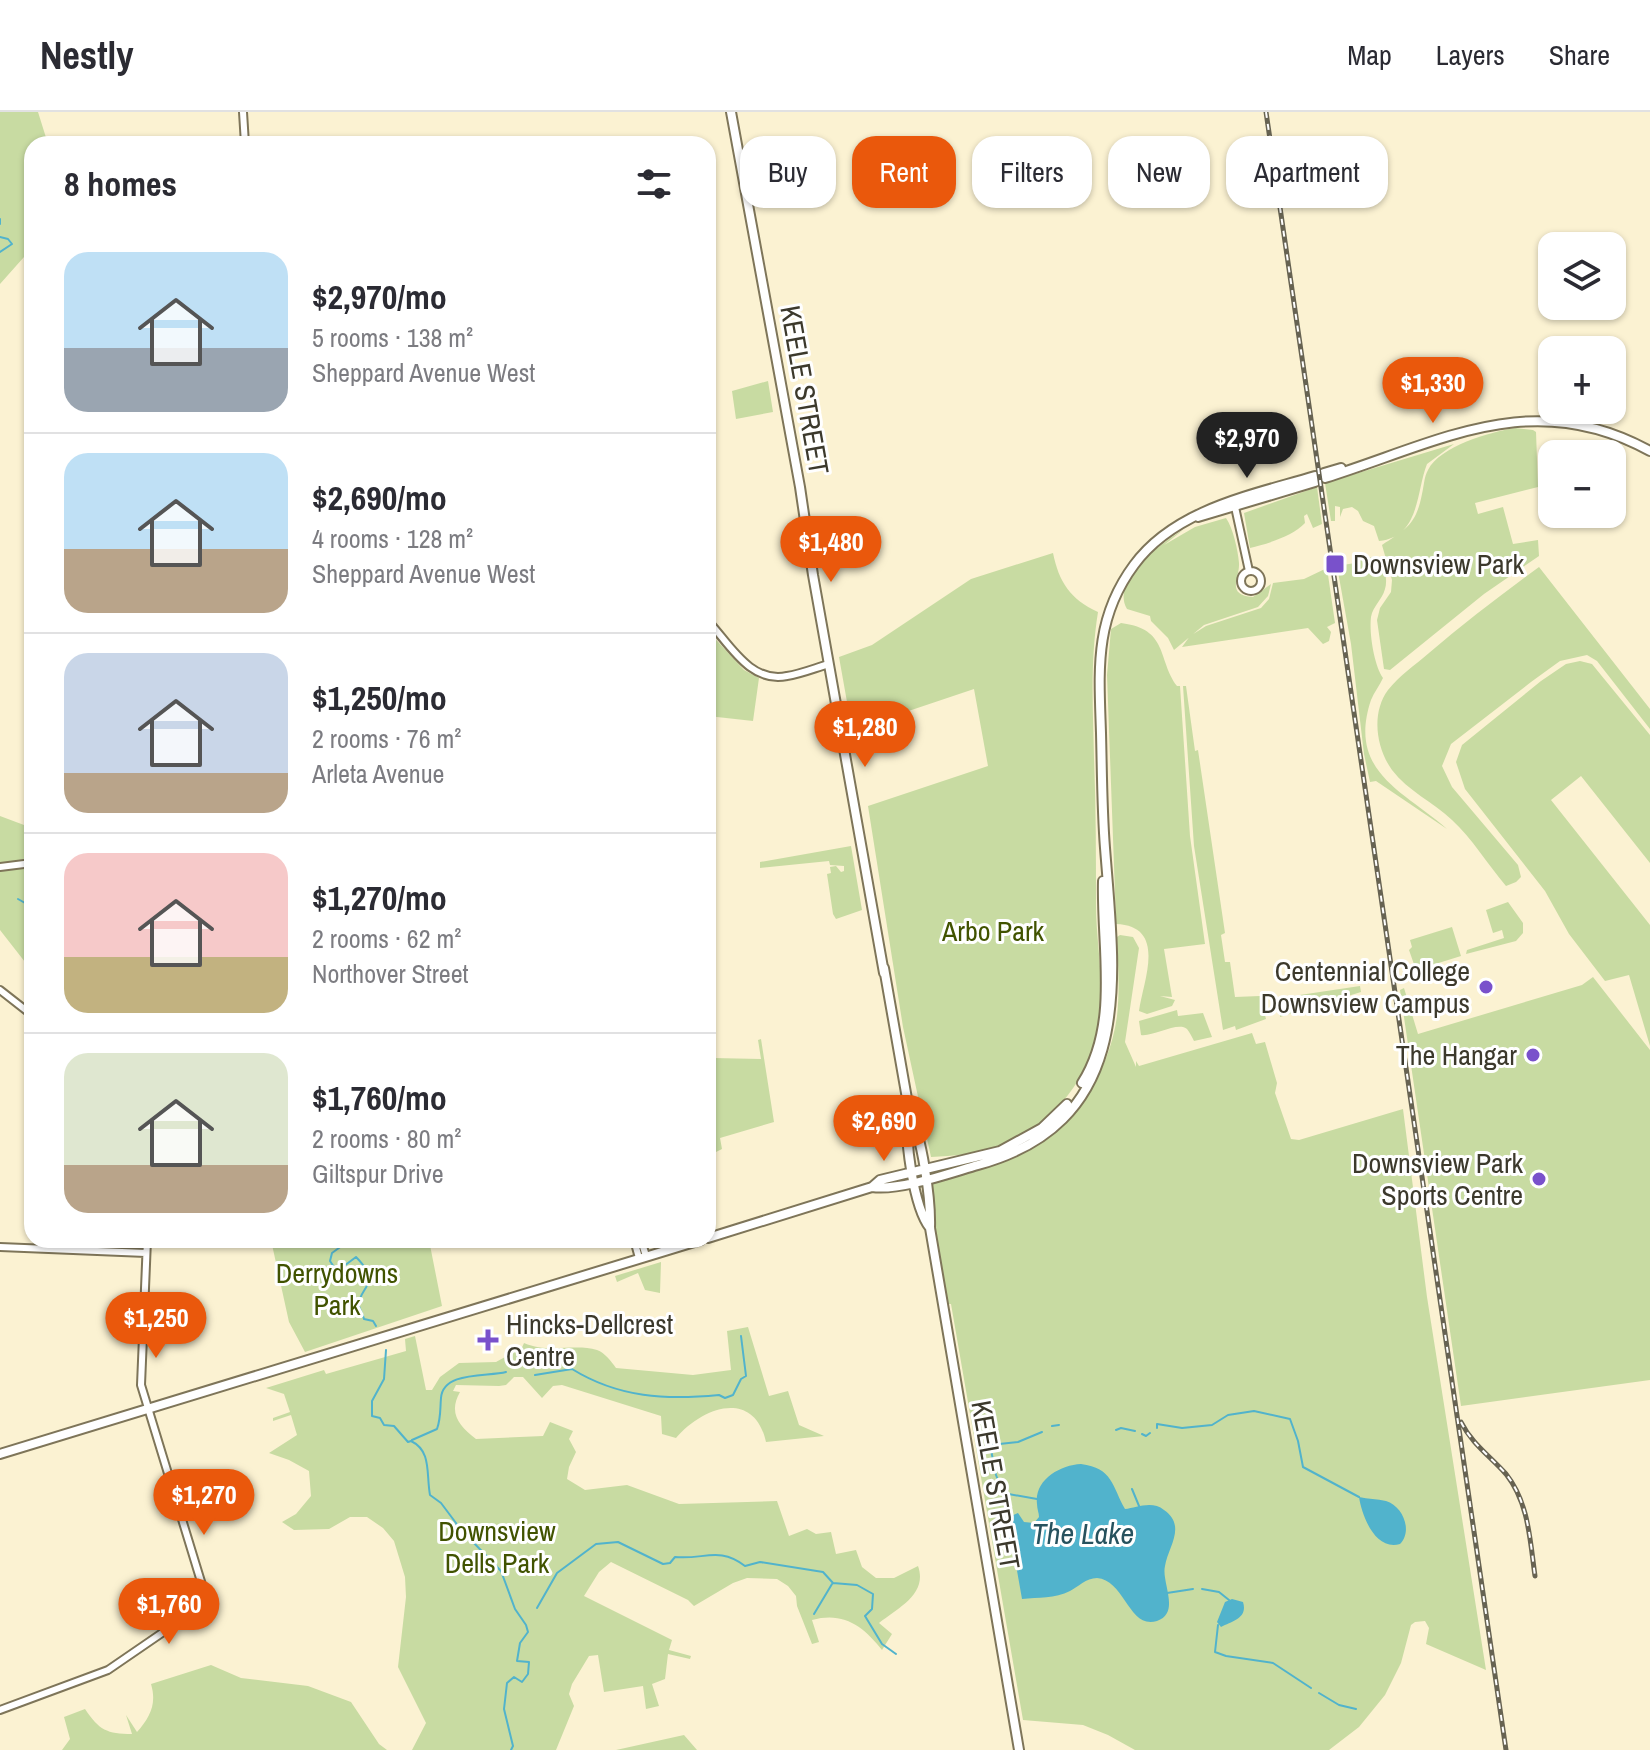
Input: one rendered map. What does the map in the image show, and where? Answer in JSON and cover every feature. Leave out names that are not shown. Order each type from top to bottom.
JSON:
[{"type":"main road","name":"KEELE STREET","points":[[733,112],[909,1110],[916,1124],[923,1220],[930,1228],[1019,1750]]},
{"type":"main road","points":[[716,1236],[872,1187],[880,1180],[985,1163],[1027,1145],[1061,1119],[1092,1079],[1103,1052],[1111,1006],[1111,930],[1104,845],[1099,660],[1106,620],[1124,580],[1163,536],[1207,510],[1468,431],[1531,420],[1582,424],[1619,435],[1650,451]]},
{"type":"main road","points":[[1195,518],[1320,477]]},
{"type":"main road","points":[[0,1454],[674,1248]]},
{"type":"street","points":[[243,112],[244,136]]},
{"type":"street","points":[[1235,507],[1249,571]]},
{"type":"street","points":[[716,630],[744,662],[763,675],[784,677],[829,664]]},
{"type":"street","points":[[0,867],[24,864]]},
{"type":"street","points":[[0,990],[24,1009]]},
{"type":"street","points":[[0,1247],[24,1248]]},
{"type":"street","points":[[24,1248],[146,1253]]},
{"type":"street","points":[[0,1710],[108,1670],[178,1622],[210,1611],[142,1392],[146,1248]]},
{"type":"street","points":[[638,1248],[643,1257]]},
{"type":"street","points":[[642,1248],[643,1257]]},
{"type":"green space","points":[[0,112],[38,112],[46,136],[24,136],[24,257],[0,284]]},
{"type":"green space","points":[[768,381],[773,412],[736,419],[732,391]]},
{"type":"green space","points":[[1515,428],[1536,432],[1538,487],[1475,503],[1478,514],[1503,507],[1513,544],[1538,540],[1539,556],[1484,594],[1390,670],[1384,669],[1377,620],[1380,608],[1391,592],[1392,580],[1382,545],[1413,520],[1427,473],[1434,461],[1454,447]]},
{"type":"green space","points":[[1454,444],[1427,464],[1414,512],[1402,531],[1392,538],[1379,541],[1374,526],[1363,521],[1352,507],[1343,509],[1340,517],[1340,507],[1335,506],[1335,521],[1331,521],[1325,483]]},
{"type":"green space","points":[[1317,487],[1322,524],[1313,528],[1307,514],[1304,516],[1305,523],[1294,532],[1250,548],[1244,513]]},
{"type":"green space","points":[[1226,518],[1238,558],[1236,585],[1239,593],[1253,597],[1271,584],[1268,596],[1258,607],[1204,625],[1174,650],[1150,616],[1127,609],[1125,587],[1140,564],[1174,536],[1183,530],[1164,545],[1195,527]]},
{"type":"green space","name":"Arbo Park","points":[[1053,553],[1067,588],[1098,612],[1093,685],[1096,919],[1101,987],[1096,1037],[1090,1058],[1068,1096],[1036,1126],[997,1147],[931,1157],[903,1027],[868,806],[988,766],[974,689],[852,730],[839,657],[872,645],[971,579]]},
{"type":"green space","points":[[1366,557],[1380,563],[1386,578],[1384,593],[1371,617],[1373,649],[1383,678],[1371,700],[1366,725],[1367,745],[1373,762],[1384,777],[1447,829],[1376,781],[1370,782],[1337,566],[1355,563]]},
{"type":"green space","points":[[1539,567],[1650,709],[1650,729],[1597,661],[1587,655],[1560,661],[1451,744],[1442,766],[1452,787],[1518,865],[1521,877],[1506,886],[1459,827],[1392,770],[1379,741],[1379,709],[1397,680]]},
{"type":"green space","points":[[1327,568],[1335,623],[1327,627],[1331,632],[1329,641],[1323,644],[1308,628],[1182,647],[1190,636],[1206,626],[1261,608],[1269,599],[1273,583],[1304,579]]},
{"type":"green space","points":[[1121,623],[1136,626],[1155,638],[1171,676],[1180,686],[1190,836],[1205,944],[1164,949],[1172,997],[1160,996],[1175,1000],[1172,1006],[1147,1014],[1139,1011],[1147,971],[1147,944],[1142,934],[1132,927],[1116,924],[1107,675],[1111,629]]},
{"type":"green space","points":[[716,640],[744,670],[759,678],[753,721],[716,717]]},
{"type":"green space","points":[[1580,661],[1592,664],[1650,735],[1650,863],[1581,776],[1551,800],[1650,925],[1650,1046],[1629,975],[1605,981],[1569,934],[1545,891],[1465,789],[1456,762],[1462,745],[1541,681],[1566,664]]},
{"type":"green space","points":[[1183,686],[1186,686],[1195,751],[1198,750],[1225,933],[1221,935],[1225,962],[1230,962],[1235,997],[1260,996],[1266,1019],[1236,1030],[1235,1026],[1223,1030],[1194,846]]},
{"type":"green space","points":[[0,816],[24,825],[24,961],[0,930]]},
{"type":"green space","points":[[851,846],[862,910],[836,919],[827,874],[831,873],[830,867],[836,866],[841,872],[844,866],[830,865],[829,861],[760,868],[760,862]]},
{"type":"green space","points":[[1508,902],[1523,923],[1523,933],[1516,941],[1466,954],[1467,950],[1504,938],[1502,930],[1493,933],[1486,910]]},
{"type":"green space","points":[[1452,927],[1461,956],[1416,970],[1409,950],[1412,947],[1410,940]]},
{"type":"green space","points":[[1117,937],[1133,937],[1139,948],[1125,1042],[1136,1067],[1136,1061],[1139,1066],[1252,1033],[1256,1044],[1265,1042],[1277,1083],[1275,1093],[1291,1139],[1299,1140],[1403,1109],[1427,1297],[1486,1670],[1426,1644],[1429,1628],[1425,1621],[1415,1622],[1411,1625],[1401,1663],[1385,1695],[1359,1727],[1329,1750],[1135,1750],[1083,1725],[1023,1720],[951,1304],[947,1304],[931,1184],[935,1179],[980,1170],[1019,1155],[1060,1126],[1077,1108],[1092,1087],[1112,1041],[1118,1006]]},
{"type":"green space","name":"Downsview Park Sports Centre","points":[[1593,977],[1650,1050],[1650,1380],[1461,1406],[1400,990],[1404,988],[1418,1034],[1582,985]]},
{"type":"green space","points":[[1360,986],[1361,992],[1280,1017],[1280,1013],[1294,1009],[1293,996]]},
{"type":"green space","points":[[1177,1010],[1178,1016],[1203,1013],[1212,1037],[1194,1041],[1183,1027],[1141,1035],[1139,1021]]},
{"type":"green space","points":[[761,1039],[774,1122],[720,1138],[722,1149],[716,1152],[716,1058],[761,1059],[758,1040]]},
{"type":"green space","name":"Derrydowns Park","points":[[273,1248],[431,1248],[442,1306],[305,1352],[289,1322]]},
{"type":"green space","points":[[661,1262],[660,1293],[645,1290],[638,1273],[617,1282],[615,1276]]},
{"type":"green space","name":"Downsview Dells Park","points":[[748,1327],[769,1396],[788,1391],[799,1425],[824,1436],[766,1442],[760,1425],[751,1414],[726,1408],[699,1418],[676,1438],[662,1434],[661,1416],[562,1385],[553,1386],[542,1398],[523,1377],[514,1377],[506,1385],[499,1386],[456,1385],[453,1391],[460,1392],[455,1413],[460,1424],[476,1439],[543,1436],[550,1422],[573,1431],[569,1439],[576,1452],[567,1479],[585,1490],[627,1485],[679,1504],[777,1501],[789,1536],[807,1529],[816,1534],[831,1532],[836,1554],[856,1550],[862,1567],[876,1578],[894,1578],[918,1566],[919,1585],[915,1592],[879,1623],[892,1634],[882,1650],[860,1628],[834,1618],[812,1620],[819,1642],[812,1644],[796,1596],[777,1579],[747,1578],[694,1606],[688,1600],[611,1562],[599,1572],[584,1596],[672,1640],[669,1650],[691,1656],[690,1659],[668,1654],[665,1679],[652,1684],[659,1706],[646,1709],[643,1686],[604,1692],[598,1655],[589,1656],[572,1684],[569,1694],[574,1706],[556,1750],[412,1750],[426,1723],[398,1667],[406,1597],[405,1577],[394,1541],[383,1528],[367,1517],[350,1517],[329,1529],[294,1530],[282,1522],[296,1514],[311,1496],[309,1471],[269,1453],[297,1435],[291,1415],[273,1421],[273,1418],[290,1412],[284,1394],[266,1388],[324,1370],[326,1374],[406,1351],[405,1339],[415,1336],[426,1390],[432,1390],[440,1377],[459,1363],[496,1362],[520,1352],[524,1343],[543,1348],[597,1350],[616,1368],[693,1375],[731,1370],[727,1331]]},
{"type":"green space","points":[[211,1665],[241,1678],[308,1686],[351,1702],[379,1744],[387,1750],[62,1750],[70,1739],[64,1717],[85,1709],[104,1729],[132,1734],[126,1715],[137,1732],[151,1710],[151,1684]]},
{"type":"green space","points":[[684,1735],[697,1750],[616,1750]]},
{"type":"water","name":"The Lake","points":[[1081,1464],[1100,1469],[1106,1474],[1125,1509],[1154,1505],[1171,1516],[1175,1530],[1164,1573],[1169,1604],[1164,1617],[1157,1621],[1148,1622],[1140,1618],[1114,1587],[1097,1578],[1058,1595],[1022,1599],[1013,1548],[1009,1548],[1004,1519],[1018,1513],[1024,1522],[1034,1523],[1039,1517],[1037,1495],[1044,1481],[1065,1467]]},
{"type":"water","points":[[1359,1497],[1386,1501],[1397,1508],[1406,1526],[1400,1544],[1391,1545],[1377,1537],[1367,1522]]},
{"type":"water","points":[[1232,1599],[1243,1602],[1243,1612],[1221,1627],[1217,1622],[1225,1602]]},
{"type":"waterway","points":[[0,219],[0,224]]},
{"type":"waterway","points":[[0,237],[12,244],[0,252]]},
{"type":"waterway","points":[[18,899],[24,902]]},
{"type":"waterway","points":[[339,1248],[332,1253],[330,1261],[334,1267],[340,1269],[356,1257],[368,1274],[369,1280],[359,1306],[364,1319],[373,1321],[376,1326]]},
{"type":"waterway","points":[[535,1375],[572,1369],[607,1386],[643,1395],[719,1395],[725,1398],[733,1395],[741,1379],[746,1376],[741,1336]]},
{"type":"waterway","points":[[386,1350],[384,1379],[372,1401],[372,1416],[380,1418],[384,1425],[394,1426],[408,1442],[418,1445],[427,1464],[430,1495],[441,1503],[461,1535],[472,1541],[501,1571],[515,1609],[526,1625],[528,1632],[520,1643],[517,1661],[529,1662],[528,1674],[522,1682],[514,1677],[507,1683],[504,1709],[513,1746],[511,1750]]},
{"type":"waterway","points":[[412,1440],[437,1429],[441,1398],[449,1383],[467,1377],[506,1372]]},
{"type":"waterway","points":[[1157,1428],[1157,1424],[1182,1428],[1212,1425],[1228,1415],[1254,1411],[1290,1419],[1303,1467],[1359,1497]]},
{"type":"waterway","points":[[1052,1426],[1059,1425]]},
{"type":"waterway","points":[[1116,1430],[1135,1431]]},
{"type":"waterway","points":[[1037,1499],[1003,1493],[990,1445],[1018,1442],[1042,1432]]},
{"type":"waterway","points":[[1142,1434],[1146,1436],[1150,1433]]},
{"type":"waterway","points":[[1132,1489],[1139,1506]]},
{"type":"waterway","points":[[537,1608],[557,1573],[596,1544],[618,1542],[663,1564],[670,1563],[675,1557],[719,1555],[745,1566],[760,1562],[823,1572],[833,1583],[857,1585],[873,1594],[872,1609],[865,1616],[882,1644],[896,1654]]},
{"type":"waterway","points":[[814,1614],[832,1584]]},
{"type":"waterway","points":[[1167,1593],[1193,1589]]},
{"type":"waterway","points":[[1202,1589],[1219,1592],[1229,1600]]},
{"type":"waterway","points":[[1218,1625],[1215,1652],[1273,1663],[1311,1688]]},
{"type":"waterway","points":[[1319,1693],[1339,1705],[1356,1709]]},
{"type":"railway","points":[[1266,112],[1506,1750]]},
{"type":"railway","points":[[1461,1422],[1506,1474],[1520,1497],[1535,1576]]},
{"type":"place","name":"Downsview Park","points":[[1335,564]]},
{"type":"place","name":"Centennial College Downsview Campus","points":[[1486,987]]},
{"type":"place","name":"The Hangar","points":[[1533,1055]]},
{"type":"place","name":"Downsview Park Sports Centre","points":[[1539,1179]]},
{"type":"place","name":"Hincks-Dellcrest Centre","points":[[488,1340]]}]
